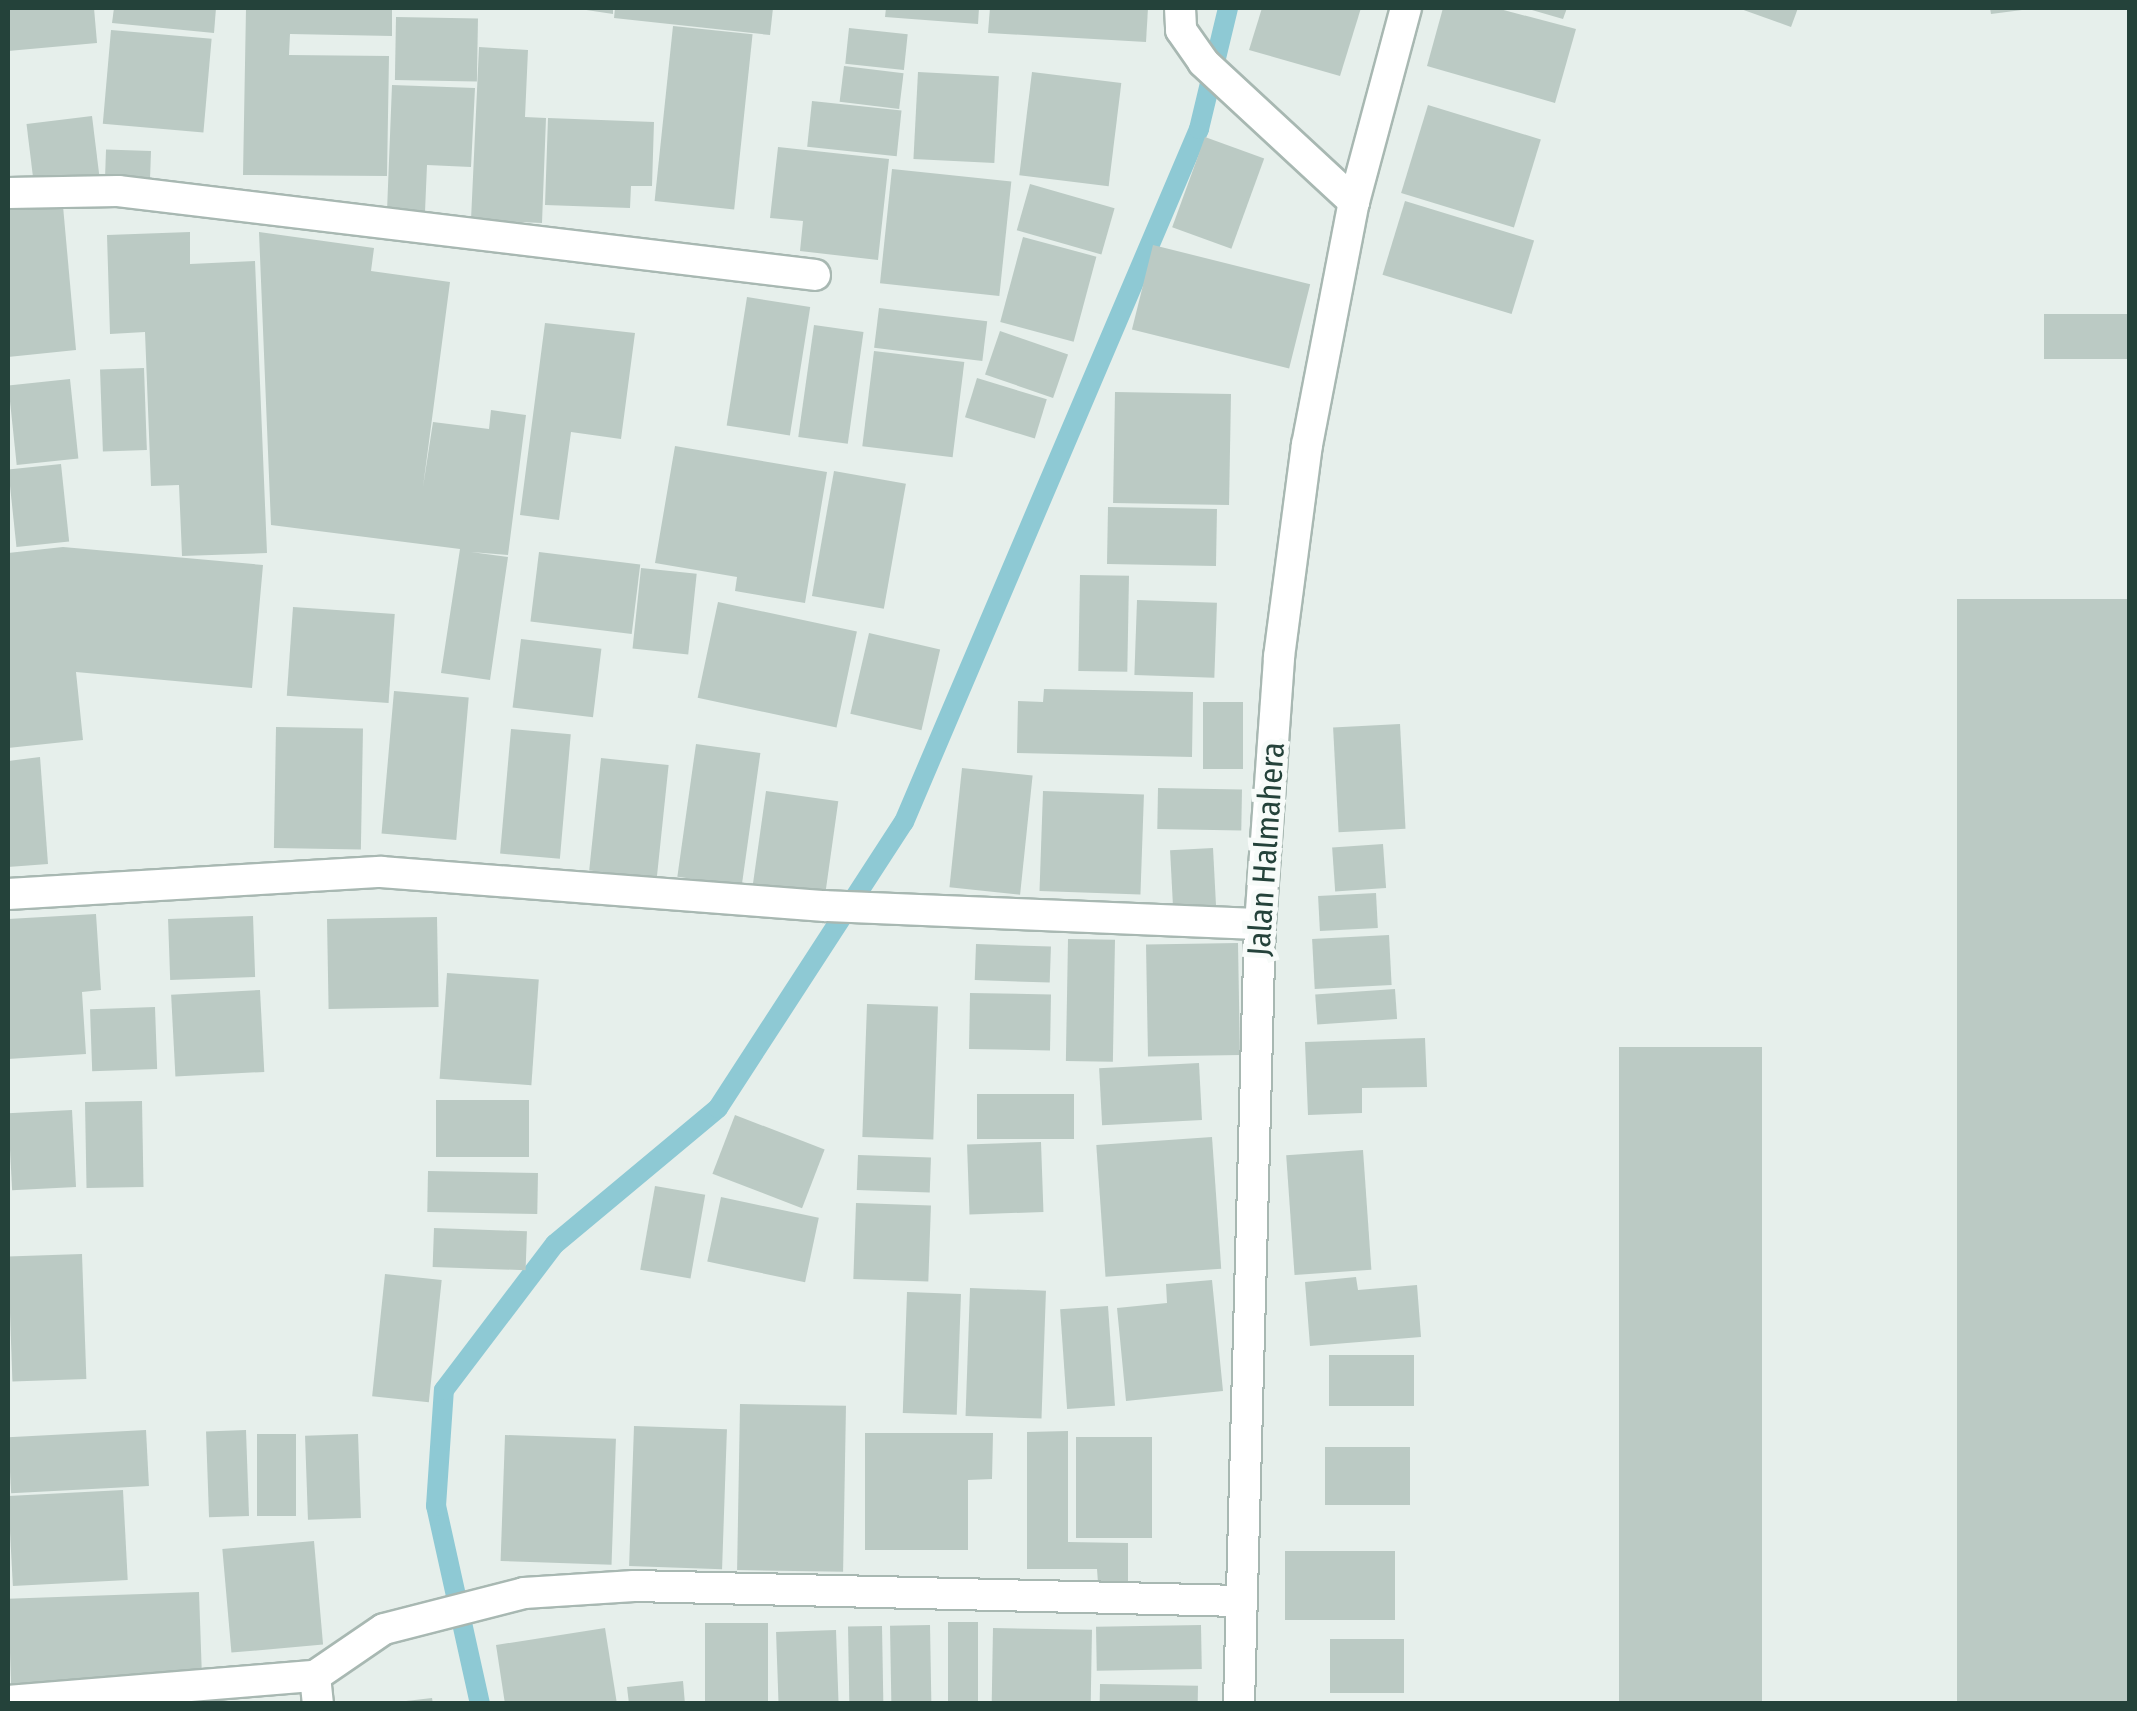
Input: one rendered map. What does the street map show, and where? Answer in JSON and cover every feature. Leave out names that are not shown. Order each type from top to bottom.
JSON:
[{"type":"street","points":[[1180,8],[1181,30],[1203,62],[1354,202]]},
{"type":"street","name":"Jalan Halmahera","points":[[1240,1704],[1239,1600],[1260,924],[1281,638],[1306,445],[1354,202],[1406,8]]},
{"type":"street","points":[[8,193],[118,190],[815,275]]},
{"type":"street","points":[[8,894],[381,872],[825,906],[1260,924]]},
{"type":"street","points":[[8,1702],[316,1690],[361,1641],[434,1611],[500,1598],[634,1586],[1239,1600]]},
{"type":"building","points":[[8,8],[94,8],[97,43],[8,51]]},
{"type":"building","points":[[114,8],[216,8],[214,33],[112,23]]},
{"type":"building","points":[[246,8],[392,8],[392,36],[290,34],[289,55],[389,56],[387,176],[243,175]]},
{"type":"building","points":[[573,8],[613,8],[613,14]]},
{"type":"building","points":[[615,8],[773,8],[770,35],[614,18]]},
{"type":"building","points":[[886,8],[979,8],[978,24],[885,17]]},
{"type":"building","points":[[990,8],[1148,8],[1146,42],[988,33]]},
{"type":"building","points":[[1262,8],[1361,8],[1340,76],[1249,50]]},
{"type":"building","points":[[1443,8],[1496,8],[1576,29],[1555,103],[1427,66]]},
{"type":"building","points":[[1525,8],[1567,8],[1563,19]]},
{"type":"building","points":[[1738,8],[1798,8],[1791,27]]},
{"type":"building","points":[[1990,8],[2021,8],[2022,10],[1991,14]]},
{"type":"building","points":[[396,17],[478,18],[477,81],[395,80]]},
{"type":"building","points":[[673,26],[753,34],[734,209],[655,201]]},
{"type":"building","points":[[849,28],[908,34],[904,70],[845,64]]},
{"type":"building","points":[[111,30],[212,39],[203,132],[103,124]]},
{"type":"building","points":[[479,47],[528,50],[525,117],[546,118],[542,223],[471,220]]},
{"type":"building","points":[[844,66],[904,73],[899,109],[840,102]]},
{"type":"building","points":[[918,72],[999,76],[994,163],[913,159]]},
{"type":"building","points":[[1032,72],[1121,83],[1109,186],[1019,175]]},
{"type":"building","points":[[392,85],[475,88],[471,167],[427,165],[425,212],[387,211]]},
{"type":"building","points":[[812,101],[902,110],[897,156],[807,147]]},
{"type":"building","points":[[1428,105],[1541,139],[1514,227],[1401,193]]},
{"type":"building","points":[[92,116],[99,177],[34,185],[26,124]]},
{"type":"building","points":[[548,118],[654,122],[652,186],[631,186],[630,208],[545,205]]},
{"type":"building","points":[[1205,137],[1264,159],[1231,249],[1172,227]]},
{"type":"building","points":[[778,147],[889,159],[878,260],[800,251],[803,221],[770,218]]},
{"type":"building","points":[[106,149],[151,151],[150,181],[105,179]]},
{"type":"building","points":[[892,169],[1011,182],[999,296],[880,283]]},
{"type":"building","points":[[1030,184],[1115,208],[1101,254],[1017,230]]},
{"type":"building","points":[[62,195],[76,350],[8,357],[8,200]]},
{"type":"building","points":[[1405,201],[1534,240],[1512,314],[1382,275]]},
{"type":"building","points":[[190,232],[190,264],[255,261],[267,553],[182,556],[179,485],[151,486],[145,332],[110,334],[107,235]]},
{"type":"building","points":[[259,232],[374,248],[371,271],[450,282],[423,487],[433,422],[489,429],[491,410],[526,415],[508,555],[471,552],[508,557],[490,680],[441,673],[460,549],[271,525]]},
{"type":"building","points":[[1023,237],[1096,257],[1074,342],[1000,322]]},
{"type":"building","points":[[1153,245],[1310,284],[1289,369],[1132,329]]},
{"type":"building","points":[[747,297],[810,307],[790,435],[727,425]]},
{"type":"building","points":[[879,308],[987,321],[982,361],[874,348]]},
{"type":"building","points":[[2044,314],[2130,314],[2130,359],[2044,359]]},
{"type":"building","points":[[545,323],[635,333],[621,439],[571,432],[559,520],[520,515]]},
{"type":"building","points":[[814,325],[864,332],[848,444],[798,437]]},
{"type":"building","points":[[1000,331],[1068,354],[1053,398],[985,374]]},
{"type":"building","points":[[874,351],[964,362],[953,457],[862,446]]},
{"type":"building","points":[[144,368],[147,450],[103,451],[100,370]]},
{"type":"building","points":[[977,378],[1047,399],[1035,439],[965,417]]},
{"type":"building","points":[[70,379],[78,459],[17,465],[8,385]]},
{"type":"building","points":[[1115,392],[1231,394],[1229,505],[1113,503]]},
{"type":"building","points":[[675,446],[827,472],[805,603],[735,591],[737,577],[655,563]]},
{"type":"building","points":[[61,464],[69,542],[16,547],[8,470]]},
{"type":"building","points":[[834,471],[906,484],[884,609],[812,596]]},
{"type":"building","points":[[1108,507],[1217,509],[1216,566],[1107,564]]},
{"type":"building","points":[[63,547],[263,565],[252,688],[76,672],[83,740],[8,748],[8,553]]},
{"type":"building","points":[[539,552],[640,564],[632,634],[530,621]]},
{"type":"building","points":[[641,568],[697,574],[688,654],[633,649]]},
{"type":"building","points":[[1080,575],[1129,576],[1127,672],[1078,671]]},
{"type":"building","points":[[1957,599],[2130,599],[2130,1704],[1957,1704]]},
{"type":"building","points":[[1137,600],[1217,603],[1214,678],[1134,675]]},
{"type":"building","points":[[718,602],[857,632],[837,727],[698,698]]},
{"type":"building","points":[[293,607],[395,614],[389,703],[287,696]]},
{"type":"building","points":[[869,633],[940,649],[921,730],[850,714]]},
{"type":"building","points":[[521,639],[601,649],[593,717],[513,707]]},
{"type":"building","points":[[1044,689],[1193,692],[1192,757],[1017,753],[1018,701],[1043,702]]},
{"type":"building","points":[[394,691],[469,698],[456,840],[382,833]]},
{"type":"building","points":[[1203,702],[1243,702],[1243,769],[1203,769]]},
{"type":"building","points":[[1400,724],[1405,829],[1339,832],[1333,728]]},
{"type":"building","points":[[276,727],[363,729],[361,849],[274,848]]},
{"type":"building","points":[[511,729],[571,734],[560,859],[500,854]]},
{"type":"building","points":[[696,744],[760,753],[742,886],[677,877]]},
{"type":"building","points":[[40,757],[48,864],[8,867],[8,761]]},
{"type":"building","points":[[601,758],[669,765],[657,877],[589,870]]},
{"type":"building","points":[[962,768],[1033,775],[1020,895],[949,887]]},
{"type":"building","points":[[1158,788],[1242,789],[1241,830],[1157,829]]},
{"type":"building","points":[[766,791],[838,801],[825,897],[753,887]]},
{"type":"building","points":[[1043,791],[1144,795],[1140,894],[1040,891]]},
{"type":"building","points":[[1383,844],[1386,888],[1335,891],[1332,848]]},
{"type":"building","points":[[1213,848],[1216,909],[1173,911],[1170,850]]},
{"type":"building","points":[[1376,893],[1378,928],[1320,931],[1318,896]]},
{"type":"building","points":[[96,914],[101,990],[82,992],[86,1054],[8,1059],[8,919]]},
{"type":"building","points":[[253,916],[255,977],[170,980],[168,919]]},
{"type":"building","points":[[437,917],[439,1007],[329,1009],[327,919]]},
{"type":"building","points":[[1389,935],[1392,985],[1315,989],[1312,939]]},
{"type":"building","points":[[1068,939],[1115,940],[1113,1062],[1066,1061]]},
{"type":"building","points":[[1238,943],[1240,1055],[1148,1057],[1146,945]]},
{"type":"building","points":[[976,944],[1051,947],[1050,983],[975,980]]},
{"type":"building","points":[[447,973],[539,979],[531,1085],[440,1079]]},
{"type":"building","points":[[1395,989],[1397,1019],[1317,1025],[1315,995]]},
{"type":"building","points":[[260,990],[264,1072],[175,1077],[171,995]]},
{"type":"building","points":[[970,993],[1051,994],[1050,1050],[969,1049]]},
{"type":"building","points":[[867,1004],[938,1006],[933,1139],[862,1137]]},
{"type":"building","points":[[155,1007],[157,1069],[92,1071],[90,1009]]},
{"type":"building","points":[[1425,1038],[1427,1087],[1362,1088],[1362,1113],[1308,1115],[1305,1042]]},
{"type":"building","points":[[1619,1047],[1762,1047],[1762,1704],[1619,1704]]},
{"type":"building","points":[[1199,1063],[1202,1120],[1102,1125],[1099,1068]]},
{"type":"building","points":[[977,1094],[1074,1094],[1074,1139],[977,1139]]},
{"type":"building","points":[[436,1100],[529,1100],[529,1157],[436,1157]]},
{"type":"building","points":[[142,1101],[144,1187],[87,1188],[85,1102]]},
{"type":"building","points":[[72,1110],[76,1187],[12,1190],[8,1113]]},
{"type":"building","points":[[735,1115],[825,1149],[802,1208],[712,1174]]},
{"type":"building","points":[[1212,1137],[1221,1269],[1105,1277],[1096,1145]]},
{"type":"building","points":[[1041,1142],[1043,1212],[969,1215],[967,1145]]},
{"type":"building","points":[[1363,1150],[1371,1270],[1295,1275],[1286,1155]]},
{"type":"building","points":[[858,1155],[931,1158],[930,1193],[857,1190]]},
{"type":"building","points":[[428,1171],[538,1173],[537,1214],[427,1212]]},
{"type":"building","points":[[655,1186],[705,1195],[690,1279],[640,1270]]},
{"type":"building","points":[[721,1197],[819,1218],[805,1282],[707,1262]]},
{"type":"building","points":[[856,1203],[931,1206],[928,1282],[853,1279]]},
{"type":"building","points":[[434,1228],[527,1231],[526,1270],[433,1267]]},
{"type":"building","points":[[82,1254],[86,1379],[12,1382],[8,1257]]},
{"type":"building","points":[[385,1274],[442,1280],[429,1402],[372,1396]]},
{"type":"building","points":[[1356,1277],[1358,1290],[1417,1285],[1421,1337],[1310,1346],[1305,1282]]},
{"type":"building","points":[[1212,1280],[1223,1391],[1126,1401],[1117,1308],[1167,1303],[1166,1284]]},
{"type":"building","points":[[970,1288],[1046,1291],[1041,1419],[966,1416]]},
{"type":"building","points":[[907,1292],[961,1294],[957,1415],[903,1413]]},
{"type":"building","points":[[1108,1306],[1115,1406],[1067,1409],[1060,1309]]},
{"type":"building","points":[[1329,1355],[1414,1355],[1414,1406],[1329,1406]]},
{"type":"building","points":[[740,1404],[846,1406],[843,1572],[737,1570]]},
{"type":"building","points":[[634,1426],[727,1429],[722,1569],[629,1566]]},
{"type":"building","points":[[146,1430],[149,1486],[11,1493],[8,1437]]},
{"type":"building","points":[[246,1430],[249,1516],[209,1517],[206,1431]]},
{"type":"building","points":[[1068,1431],[1068,1542],[1128,1543],[1128,1583],[1098,1583],[1097,1569],[1027,1569],[1027,1432]]},
{"type":"building","points":[[865,1433],[993,1433],[992,1479],[968,1480],[968,1550],[865,1550]]},
{"type":"building","points":[[257,1434],[296,1434],[296,1516],[257,1516]]},
{"type":"building","points":[[358,1434],[361,1518],[308,1520],[305,1436]]},
{"type":"building","points":[[505,1435],[616,1439],[612,1565],[501,1561]]},
{"type":"building","points":[[1076,1437],[1152,1437],[1152,1538],[1076,1538]]},
{"type":"building","points":[[1325,1447],[1410,1447],[1410,1505],[1325,1505]]},
{"type":"building","points":[[123,1490],[128,1580],[13,1586],[8,1496]]},
{"type":"building","points":[[314,1541],[323,1645],[231,1653],[222,1549]]},
{"type":"building","points":[[1285,1551],[1395,1551],[1395,1620],[1285,1620]]},
{"type":"building","points":[[199,1592],[202,1683],[11,1690],[8,1599]]},
{"type":"building","points":[[948,1622],[978,1622],[978,1704],[948,1704]]},
{"type":"building","points":[[705,1623],[768,1623],[768,1704],[705,1704]]},
{"type":"building","points":[[930,1625],[931,1704],[891,1704],[890,1626]]},
{"type":"building","points":[[1201,1625],[1202,1669],[1097,1671],[1096,1627]]},
{"type":"building","points":[[882,1626],[883,1704],[849,1704],[848,1627]]},
{"type":"building","points":[[605,1628],[617,1704],[505,1704],[496,1645]]},
{"type":"building","points":[[993,1628],[1092,1630],[1091,1704],[992,1704]]},
{"type":"building","points":[[836,1630],[839,1704],[779,1704],[776,1632]]},
{"type":"building","points":[[1330,1639],[1404,1639],[1404,1693],[1330,1693]]},
{"type":"building","points":[[683,1681],[685,1704],[629,1704],[627,1687]]},
{"type":"building","points":[[1100,1684],[1198,1686],[1198,1704],[1100,1704]]},
{"type":"building","points":[[432,1698],[433,1704],[406,1704],[406,1701]]},
{"type":"waterway","points":[[480,1704],[436,1506],[444,1390],[555,1244],[718,1108],[904,822],[1199,129],[1228,8]]}]
